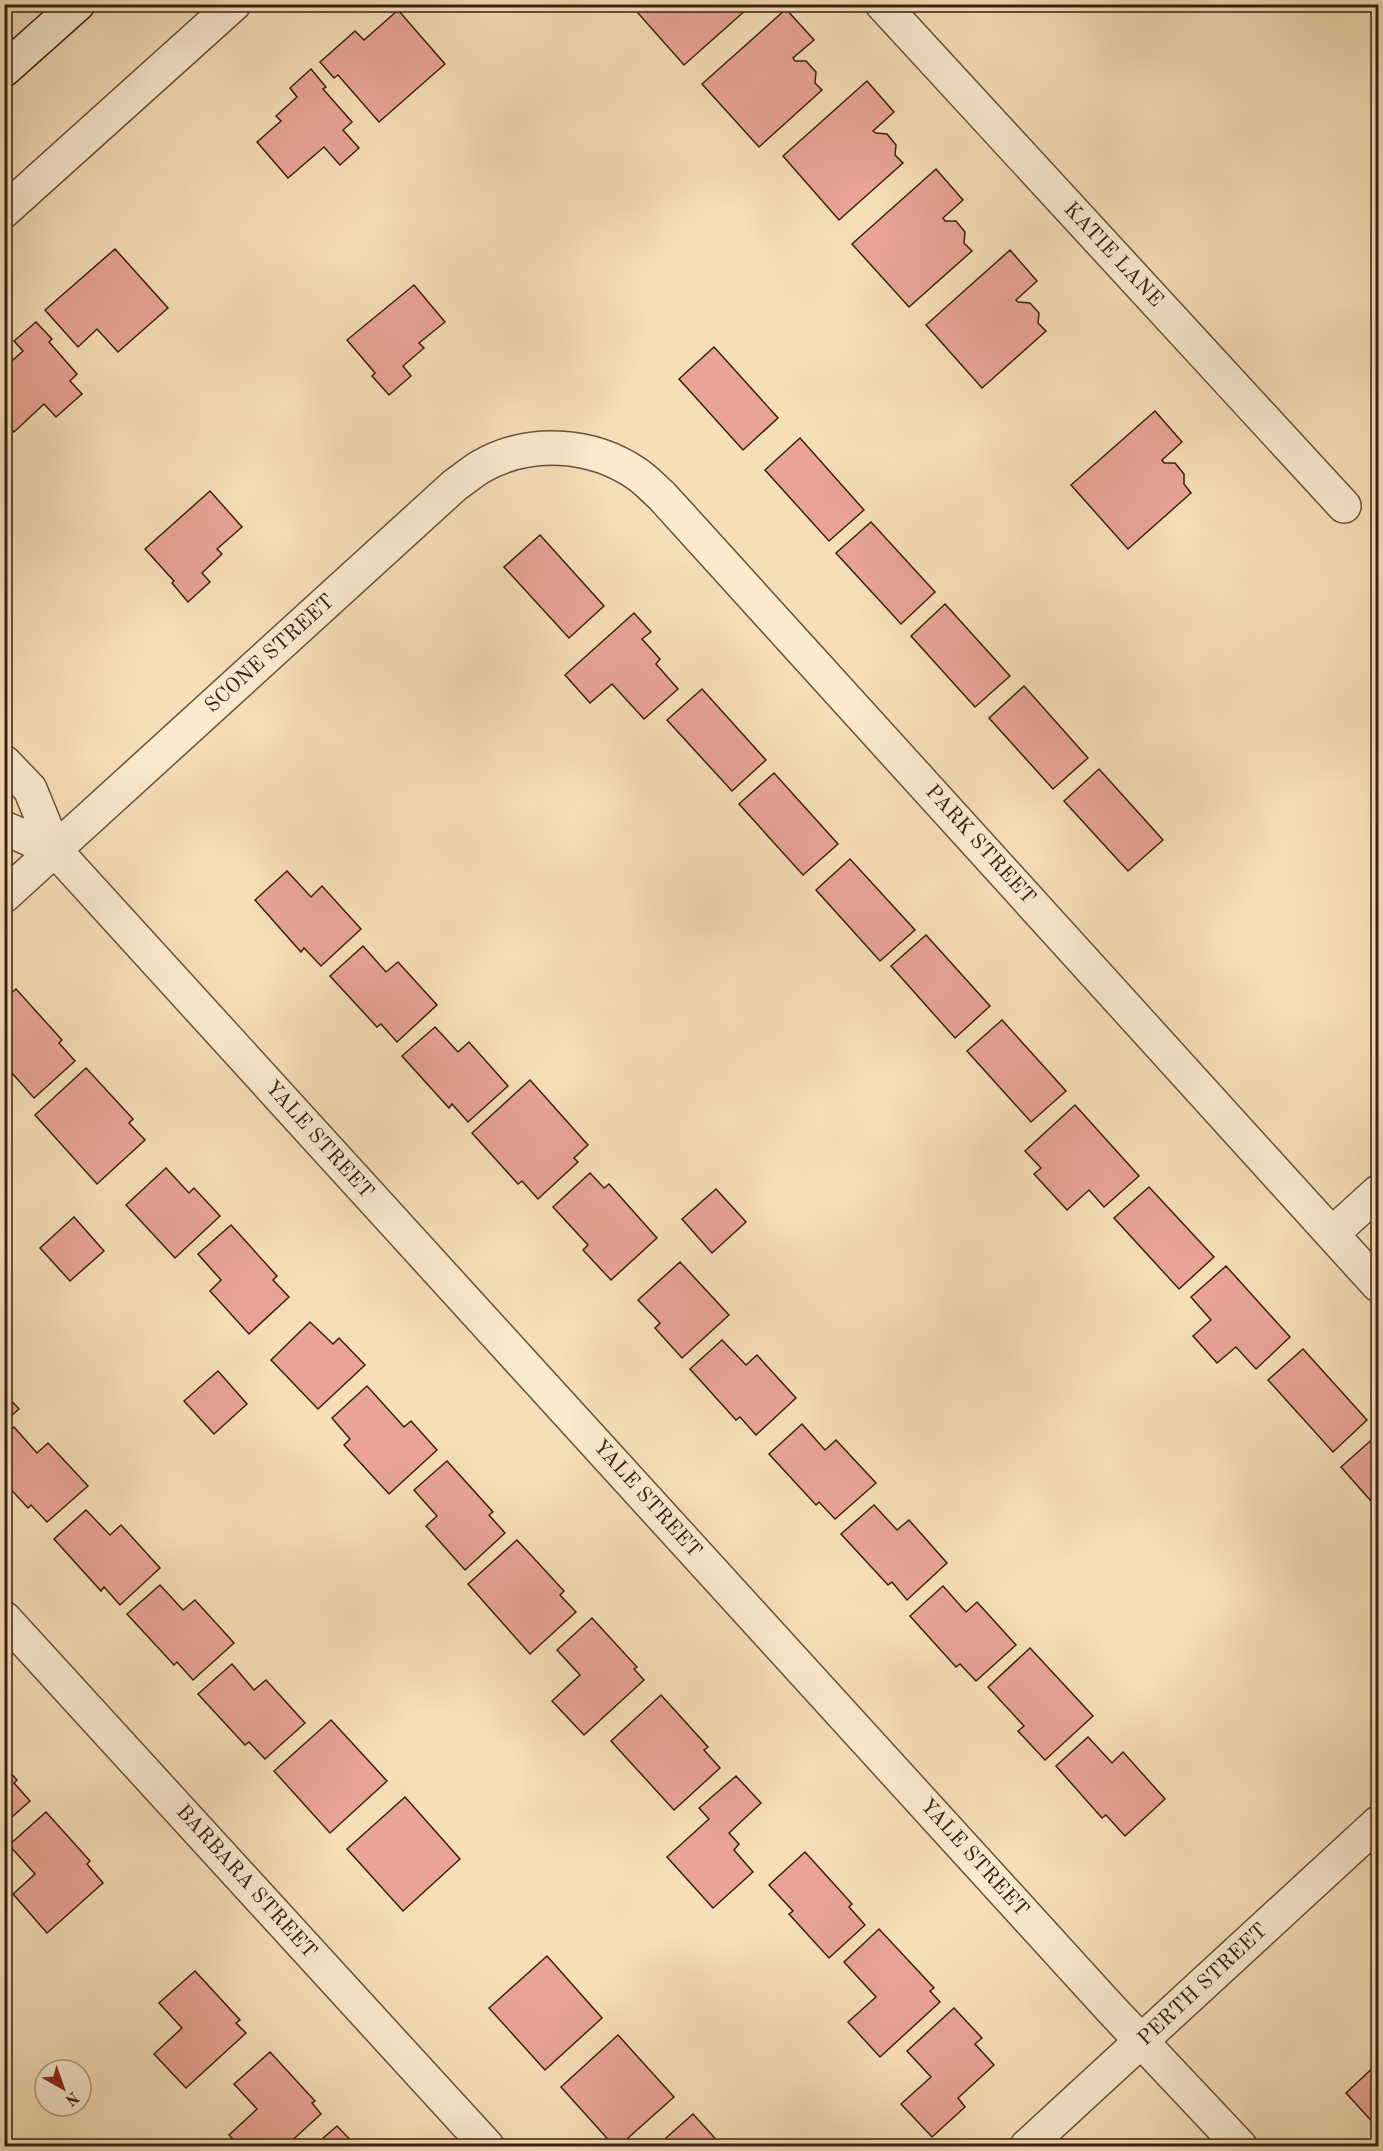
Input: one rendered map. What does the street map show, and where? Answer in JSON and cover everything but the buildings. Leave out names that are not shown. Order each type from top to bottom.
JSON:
[{"type":"street","points":[[4,70],[78,4]]},
{"type":"street","points":[[4,211],[234,4]]},
{"type":"street","name":"KATIE LANE","points":[[882,4],[1344,506]]},
{"type":"street","name":"SCONE STREET","points":[[4,896],[455,485],[482,466],[514,453],[554,448]]},
{"type":"street","name":"PARK STREET","points":[[554,448],[586,451],[608,458],[638,475],[662,496],[1378,1285]]},
{"type":"street","name":"YALE STREET","points":[[4,762],[30,789],[55,850],[1141,2041],[1240,2146]]},
{"type":"street","name":"YALE STREET","points":[[4,828],[55,850]]},
{"type":"street","points":[[1333,1233],[1378,1192]]},
{"type":"street","name":"BARBARA STREET","points":[[4,1617],[487,2146]]},
{"type":"street","name":"PERTH STREET","points":[[1027,2146],[1378,1823]]}]
